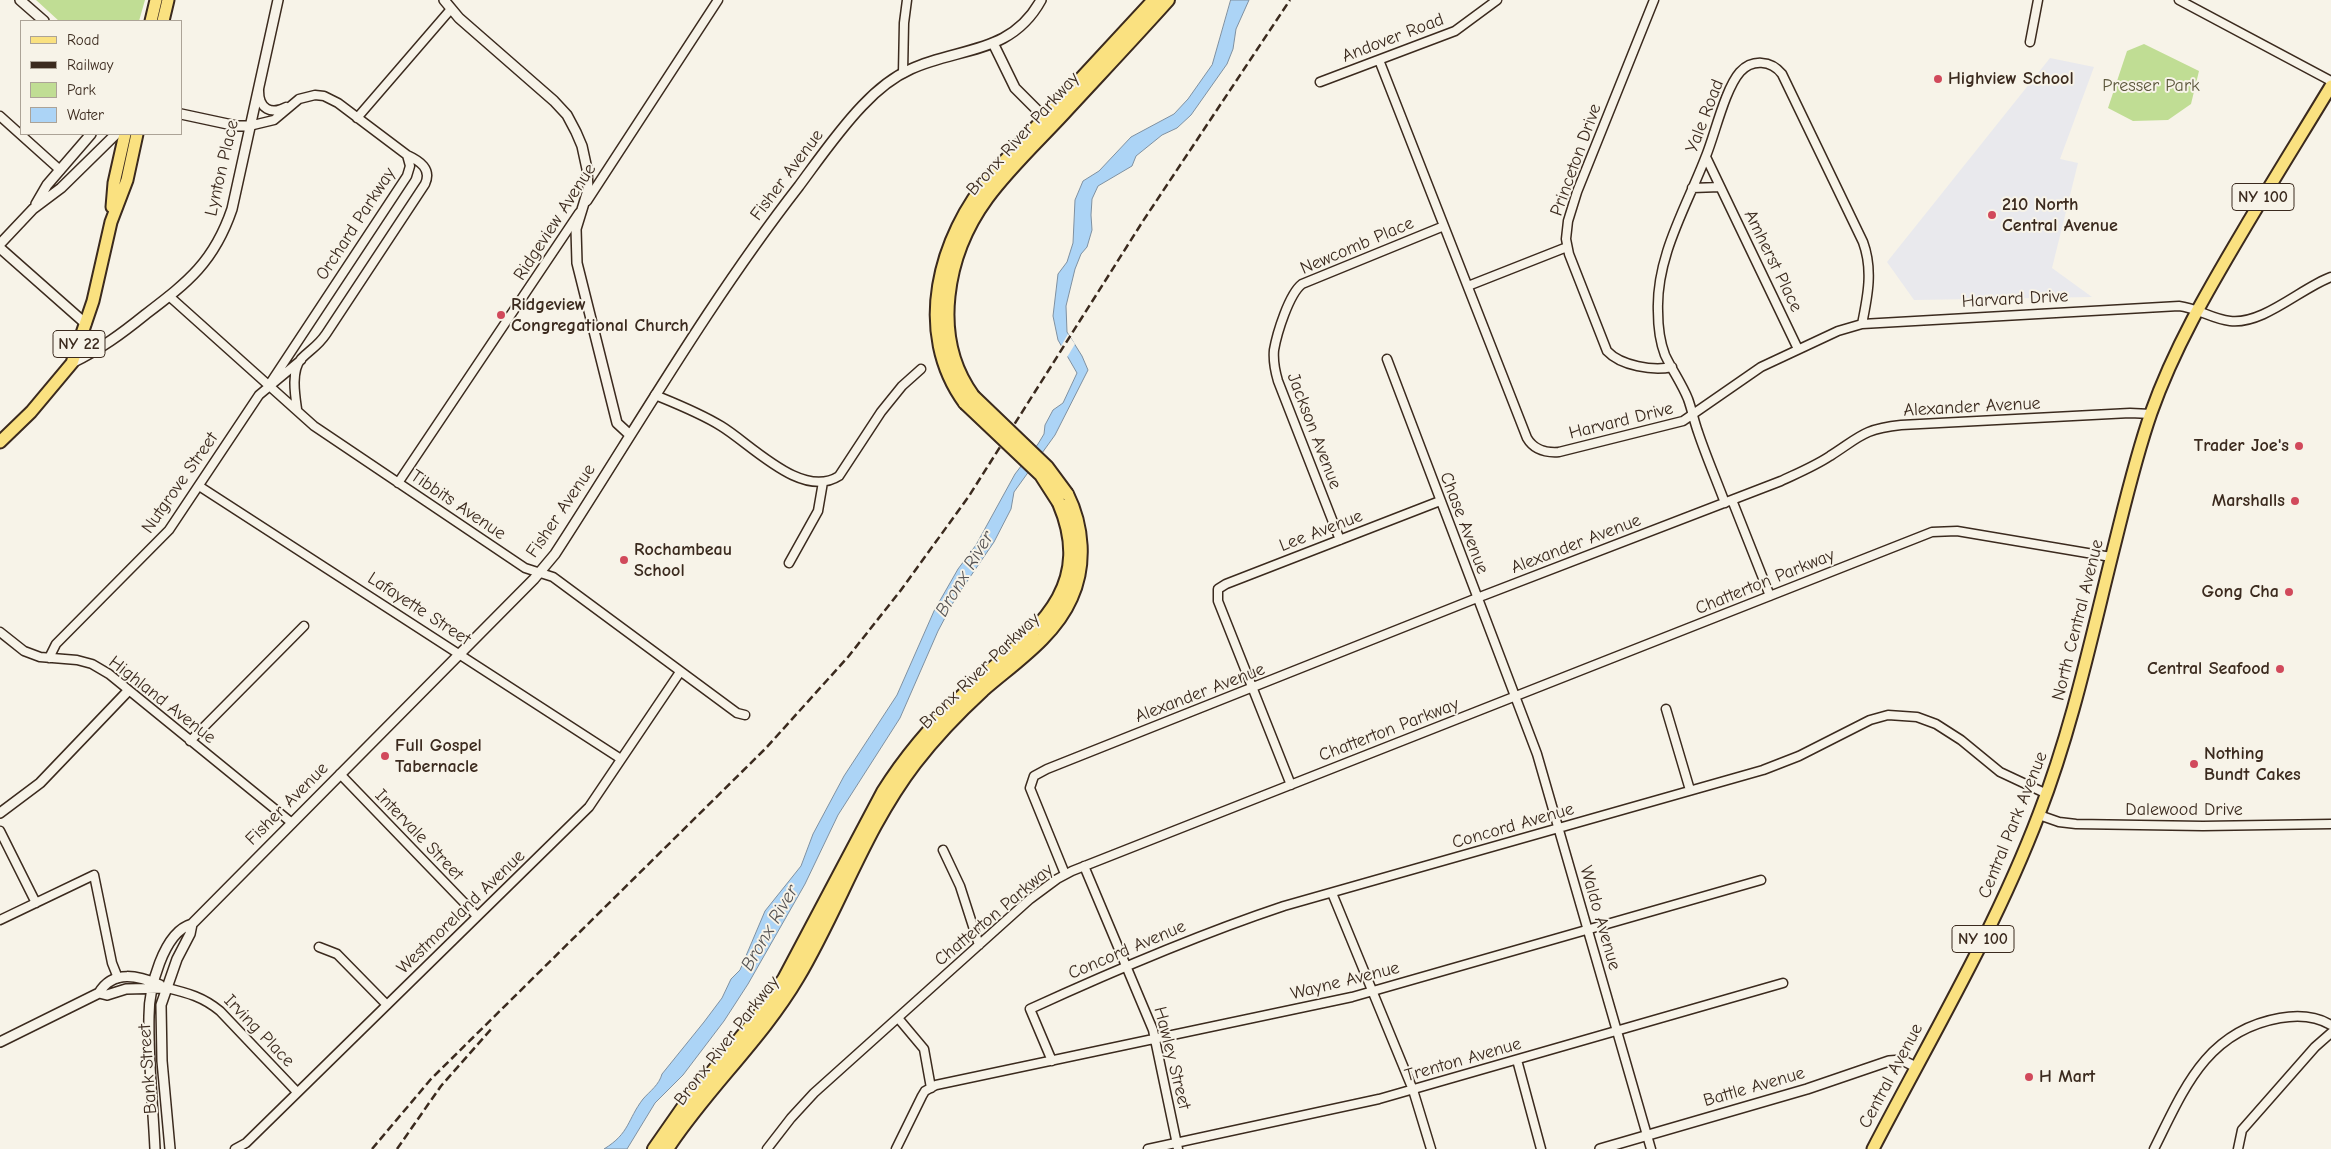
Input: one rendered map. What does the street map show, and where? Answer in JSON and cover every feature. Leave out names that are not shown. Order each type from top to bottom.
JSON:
[{"type":"highway","name":"Bronx River Parkway","points":[[666,1149],[698,1106],[760,1032],[789,991],[814,949],[888,803],[914,764],[957,715],[1042,638],[1063,612],[1076,582],[1081,549],[1078,523],[1063,498],[969,399],[948,374],[938,342],[938,301],[945,260],[957,229],[977,194],[1154,0]]},
{"type":"highway","name":"Bronx River Parkway","points":[[969,399],[951,351],[948,328],[951,280],[957,256],[969,228],[997,186],[1168,0]]},
{"type":"highway","name":"Bronx River Parkway","points":[[654,1149],[684,1106],[757,1018],[784,979],[879,799],[901,764],[944,714],[1034,631],[1054,606],[1064,584],[1070,553],[1063,498]]},
{"type":"main road","points":[[154,20],[156,0]]},
{"type":"main road","points":[[154,20],[168,0]]},
{"type":"main road","name":"NY 100","points":[[2151,414],[2173,359],[2197,310],[2331,86]]},
{"type":"main road","name":"NY 22","points":[[111,222],[114,183],[125,135]]},
{"type":"main road","name":"NY 22","points":[[0,442],[31,412],[72,363],[86,324],[111,222],[127,180],[137,135]]},
{"type":"main road","name":"North Central Avenue","points":[[2062,749],[2080,687],[2126,498],[2151,414]]},
{"type":"main road","name":"Central Park Avenue","points":[[1941,1020],[1999,906],[2039,815],[2062,749]]},
{"type":"main road","name":"Central Avenue","points":[[1873,1149],[1941,1020]]},
{"type":"street","points":[[20,0],[43,20]]},
{"type":"street","name":"Lynton Place","points":[[72,363],[105,346],[169,296],[198,271],[221,237],[232,209],[278,0]]},
{"type":"street","points":[[444,0],[451,9],[554,100],[567,115],[582,146],[587,169],[588,190],[576,228],[580,274],[617,423],[630,435]]},
{"type":"street","name":"Ridgeview Avenue","points":[[398,483],[582,208],[718,0]]},
{"type":"street","points":[[903,73],[904,22],[907,0]]},
{"type":"street","name":"Fisher Avenue","points":[[154,986],[158,965],[168,945],[183,927],[192,924],[540,572],[563,542],[717,298],[781,209],[856,112],[875,93],[903,73],[930,62],[975,51],[993,43],[1024,22],[1041,0]]},
{"type":"street","name":"Andover Road","points":[[1320,82],[1455,31],[1497,0]]},
{"type":"street","name":"Princeton Drive","points":[[1654,0],[1572,203],[1567,231],[1567,247],[1601,340],[1611,356],[1626,363],[1664,369],[1672,367]]},
{"type":"street","points":[[2030,42],[2038,0]]},
{"type":"street","points":[[2179,0],[2331,81]]},
{"type":"street","points":[[357,118],[451,9]]},
{"type":"street","points":[[993,43],[1011,81],[1045,118]]},
{"type":"street","name":"Harvard Drive","points":[[1380,60],[1527,438],[1534,447],[1546,452],[1559,452],[1683,421],[1750,373],[1838,331],[1862,324],[2172,306],[2197,310],[2222,319],[2243,320],[2266,312],[2331,277]]},
{"type":"street","name":"Yale Road","points":[[1770,596],[1693,415],[1688,398],[1663,348],[1659,326],[1658,296],[1666,254],[1706,157],[1732,85],[1738,73],[1748,66],[1758,63],[1774,66],[1785,80],[1868,255],[1870,277],[1862,324]]},
{"type":"street","points":[[258,85],[259,99],[267,109],[276,111],[308,96],[324,96],[407,155]]},
{"type":"street","points":[[182,114],[237,126],[249,126],[274,120],[292,104]]},
{"type":"street","points":[[0,116],[20,134]]},
{"type":"street","points":[[21,135],[60,170]]},
{"type":"street","points":[[33,209],[47,185],[90,135]]},
{"type":"street","points":[[0,244],[33,209],[62,188],[115,135]]},
{"type":"street","name":"Orchard Parkway","points":[[269,386],[317,347],[425,184],[427,170],[418,160],[407,155]]},
{"type":"street","name":"Orchard Parkway","points":[[269,386],[407,176],[410,166],[407,155]]},
{"type":"street","name":"Amherst Place","points":[[1706,157],[1798,349]]},
{"type":"street","points":[[1692,188],[1720,187]]},
{"type":"street","name":"Newcomb Place","points":[[1290,302],[1294,292],[1307,282],[1444,226]]},
{"type":"street","points":[[1468,286],[1567,247]]},
{"type":"street","points":[[0,248],[86,324]]},
{"type":"street","name":"Tibbits Avenue","points":[[169,296],[314,426],[525,568],[553,576],[737,714],[746,715]]},
{"type":"street","name":"Jackson Avenue","points":[[1290,302],[1274,350],[1276,374],[1340,540]]},
{"type":"street","points":[[296,410],[296,371],[301,360]]},
{"type":"street","name":"Chase Avenue","points":[[1388,360],[1515,697]]},
{"type":"street","points":[[655,395],[721,426],[785,471],[804,480],[823,482],[839,476],[881,412],[902,386],[921,369]]},
{"type":"street","name":"Nutgrove Street","points":[[49,658],[56,644],[169,530],[259,395],[269,386]]},
{"type":"street","name":"Alexander Avenue","points":[[1065,874],[1032,798],[1030,783],[1034,776],[1047,769],[1477,598],[1729,501],[1809,468],[1832,455],[1856,436],[1882,427],[2130,413],[2151,414]]},
{"type":"street","points":[[789,564],[818,512],[823,482]]},
{"type":"street","name":"Lafayette Street","points":[[199,486],[621,759]]},
{"type":"street","name":"Lee Avenue","points":[[1252,688],[1218,602],[1216,592],[1226,584],[1440,501]]},
{"type":"street","name":"Chatterton Parkway","points":[[767,1149],[790,1118],[814,1093],[1030,899],[1065,874],[1938,530],[1957,531],[2111,557]]},
{"type":"street","points":[[190,741],[304,626]]},
{"type":"street","name":"Highland Avenue","points":[[0,632],[24,651],[40,657],[77,660],[92,664],[109,674],[292,823]]},
{"type":"street","name":"Westmoreland Avenue","points":[[235,1149],[246,1143],[589,807],[680,672]]},
{"type":"street","points":[[1252,688],[1291,784]]},
{"type":"street","points":[[0,814],[40,783],[128,691]]},
{"type":"street","name":"Waldo Avenue","points":[[1515,697],[1537,754],[1651,1149]]},
{"type":"street","points":[[1666,709],[1690,790]]},
{"type":"street","name":"Concord Avenue","points":[[1052,1061],[1030,1009],[1127,965],[1243,920],[1781,764],[1870,720],[1898,714],[1917,717],[1936,724],[1961,740],[2000,772],[2047,794]]},
{"type":"street","name":"Intervale Street","points":[[340,774],[477,916]]},
{"type":"street","name":"Dalewood Drive","points":[[2039,815],[2059,822],[2076,824],[2203,826],[2331,824]]},
{"type":"street","points":[[0,831],[36,903]]},
{"type":"street","points":[[942,850],[960,886],[979,945]]},
{"type":"street","name":"Hawley Street","points":[[1084,866],[1127,965],[1155,1039],[1178,1146]]},
{"type":"street","points":[[0,920],[94,875],[112,963],[118,978]]},
{"type":"street","name":"Wayne Avenue","points":[[931,1088],[1373,992],[1761,880]]},
{"type":"street","points":[[1332,893],[1413,1090],[1431,1149]]},
{"type":"street","name":"Fisher Avenue","points":[[167,988],[180,951],[190,934],[192,924]]},
{"type":"street","points":[[319,947],[337,954],[388,1004]]},
{"type":"street","points":[[99,993],[103,986],[118,978],[133,976],[154,986]]},
{"type":"street","name":"Trenton Avenue","points":[[1148,1149],[1178,1146],[1413,1090],[1783,983]]},
{"type":"street","points":[[0,1042],[99,993],[107,994],[126,988],[154,986],[167,988]]},
{"type":"street","name":"Bank Street","points":[[154,986],[149,1015],[155,1149]]},
{"type":"street","name":"Bank Street","points":[[167,988],[161,1005],[160,1030],[170,1149]]},
{"type":"street","name":"Irving Place","points":[[167,988],[199,996],[208,1001],[220,1011],[297,1092]]},
{"type":"street","points":[[2154,1149],[2181,1094],[2198,1066],[2218,1045],[2247,1028],[2268,1020],[2289,1016],[2305,1016],[2331,1025]]},
{"type":"street","points":[[896,1149],[922,1096],[931,1088],[924,1048],[898,1018]]},
{"type":"street","points":[[2238,1149],[2242,1130],[2315,1047],[2331,1033]]},
{"type":"street","points":[[1516,1060],[1541,1149]]},
{"type":"street","name":"Battle Avenue","points":[[1600,1149],[1807,1089],[1889,1061],[1902,1060],[1916,1067]]},
{"type":"shaded area","points":[[2050,58],[2094,67],[2060,159],[2078,163],[2052,268],[2092,297],[1914,300],[1887,262]]},
{"type":"green space","points":[[36,0],[145,0],[139,20],[58,20]]},
{"type":"green space","name":"Presser Park","points":[[2144,44],[2199,71],[2191,104],[2168,120],[2133,121],[2108,108],[2127,51]]},
{"type":"water","name":"Bronx River","points":[[1231,0],[1249,0],[1236,29],[1233,49],[1227,64],[1191,115],[1177,128],[1162,135],[1136,156],[1132,166],[1098,186],[1092,199],[1092,230],[1087,247],[1081,254],[1075,269],[1066,306],[1067,332],[1082,356],[1088,370],[1055,435],[1014,492],[1011,509],[994,542],[955,599],[938,631],[900,718],[838,815],[805,884],[748,984],[724,1021],[683,1075],[655,1103],[627,1149],[604,1149],[624,1132],[643,1099],[657,1085],[662,1074],[722,998],[731,979],[740,970],[765,911],[801,866],[813,834],[844,776],[897,695],[934,611],[958,569],[976,545],[1015,474],[1044,434],[1045,425],[1053,410],[1063,403],[1077,373],[1058,340],[1053,316],[1058,274],[1067,262],[1073,243],[1075,200],[1083,181],[1099,171],[1131,137],[1174,114],[1188,99],[1212,65]]},
{"type":"pier","points":[[1068,334],[1075,344],[1066,359],[1060,348]]},
{"type":"railway","points":[[372,1149],[431,1079],[766,748],[848,657],[901,590],[969,496],[1143,221],[1290,0]]},
{"type":"railway","points":[[397,1149],[441,1086],[493,1027]]},
{"type":"place","name":"Highview School","points":[[1938,79]]},
{"type":"place","name":"210 North Central Avenue","points":[[1992,215]]},
{"type":"place","name":"Ridgeview Congregational Church","points":[[501,315]]},
{"type":"place","name":"Trader Joe's","points":[[2299,446]]},
{"type":"place","name":"Marshalls","points":[[2295,501]]},
{"type":"place","name":"Rochambeau School","points":[[624,560]]},
{"type":"place","name":"Gong Cha","points":[[2289,592]]},
{"type":"place","name":"Central Seafood","points":[[2280,669]]},
{"type":"place","name":"Full Gospel Tabernacle","points":[[385,756]]},
{"type":"place","name":"Nothing Bundt Cakes","points":[[2194,764]]},
{"type":"place","name":"H Mart","points":[[2029,1077]]}]
